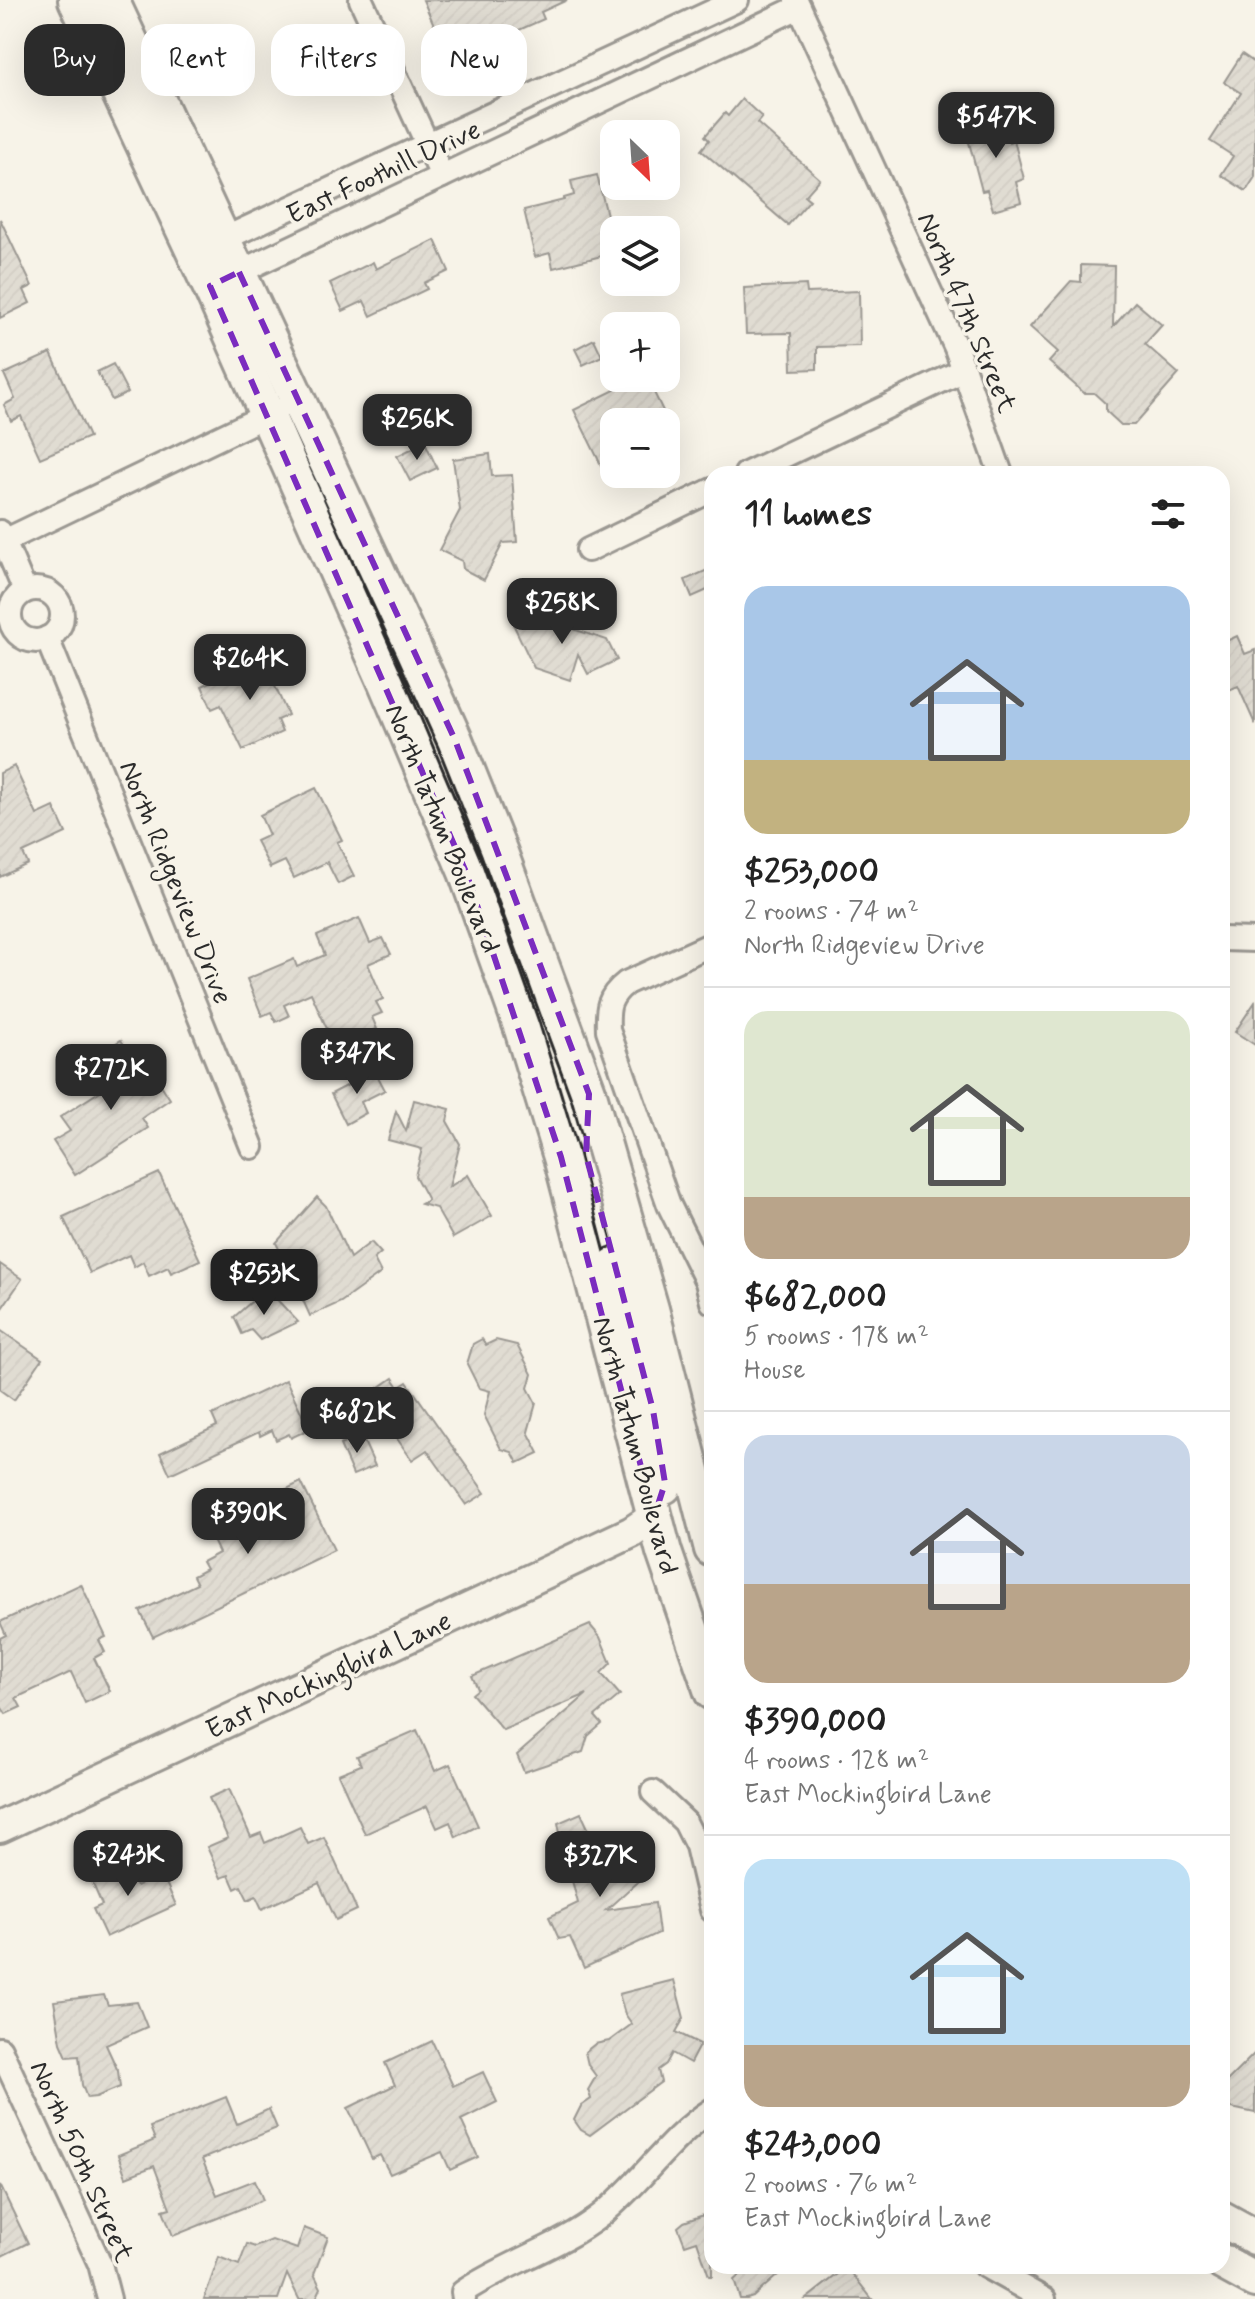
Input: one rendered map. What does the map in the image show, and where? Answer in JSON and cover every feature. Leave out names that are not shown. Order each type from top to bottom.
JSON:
[{"type":"main road","name":"North Tatum Boulevard","points":[[76,0],[209,246]]},
{"type":"main road","name":"North Tatum Boulevard","points":[[111,0],[224,279],[266,415],[386,683],[466,872],[522,1029],[561,1157],[654,1517],[704,1668]]},
{"type":"main road","name":"North Tatum Boulevard","points":[[224,279],[299,399],[455,740],[589,1094],[651,1309],[704,1518]]},
{"type":"main road","points":[[589,1094],[586,1155],[653,1410],[663,1465],[663,1500],[654,1517]]},
{"type":"main road","points":[[1230,2223],[1255,2237]]},
{"type":"main road","points":[[1230,2266],[1255,2280]]},
{"type":"street","points":[[361,0],[442,176]]},
{"type":"street","name":"East Foothill Drive","points":[[209,246],[737,0]]},
{"type":"street","name":"East Foothill Drive","points":[[224,279],[797,3]]},
{"type":"street","name":"North 47th Street","points":[[797,3],[964,370],[998,466]]},
{"type":"street","points":[[763,466],[964,370]]},
{"type":"street","points":[[25,591],[1,538],[299,399]]},
{"type":"street","points":[[588,550],[704,494]]},
{"type":"street","points":[[43,590],[57,600],[62,617],[59,626],[47,638],[39,641],[23,637],[12,625],[11,609],[25,591],[43,590]]},
{"type":"street","name":"North Ridgeview Drive","points":[[47,638],[252,1147]]},
{"type":"street","points":[[1230,939],[1255,940]]},
{"type":"street","points":[[704,948],[626,983],[614,992],[607,1007],[608,1030],[669,1205],[704,1276]]},
{"type":"street","name":"East Mockingbird Lane","points":[[0,1827],[632,1532],[654,1517]]},
{"type":"street","points":[[653,1792],[685,1822],[697,1846],[704,1876]]},
{"type":"street","name":"North 50th Street","points":[[0,2049],[100,2264],[109,2299]]},
{"type":"street","points":[[464,2299],[463,2292],[489,2274],[566,2239],[602,2214],[640,2179],[671,2143],[704,2115]]},
{"type":"street","points":[[999,2274],[1044,2299]]},
{"type":"highlighted area","points":[[239,272],[455,740],[576,1056],[589,1094],[586,1155],[653,1410],[665,1483],[654,1517],[561,1157],[466,872],[210,286]]},
{"type":"building","points":[[423,0],[567,0],[541,12],[544,19],[527,26],[527,24],[434,24]]},
{"type":"building","points":[[1242,54],[1255,63],[1255,177],[1246,191],[1221,175],[1233,156],[1210,141],[1241,93],[1224,82]]},
{"type":"building","points":[[742,99],[762,117],[757,123],[820,179],[805,196],[810,200],[788,225],[701,150],[709,140],[705,136]]},
{"type":"building","points":[[1000,106],[1009,142],[1014,140],[1024,179],[1016,182],[1021,202],[993,210],[987,190],[982,191],[967,135],[983,131],[978,112]]},
{"type":"building","points":[[597,175],[600,200],[603,200],[607,216],[600,216],[600,256],[553,268],[550,253],[535,257],[524,210],[574,195],[571,181]]},
{"type":"building","points":[[0,219],[32,286],[24,290],[30,303],[0,318]]},
{"type":"building","points":[[435,240],[449,271],[424,283],[427,289],[371,316],[364,301],[343,311],[330,283],[373,262],[376,269]]},
{"type":"building","points":[[1081,265],[1114,266],[1113,327],[1135,302],[1162,325],[1145,344],[1179,374],[1134,425],[1121,425],[1106,411],[1106,404],[1094,393],[1084,393],[1049,362],[1058,352],[1030,327],[1071,281],[1081,282]]},
{"type":"building","points":[[806,285],[807,293],[859,291],[860,346],[817,347],[817,369],[792,370],[791,333],[746,334],[744,288]]},
{"type":"building","points":[[594,339],[600,357],[583,365],[575,349]]},
{"type":"building","points":[[51,353],[89,437],[40,458],[21,416],[11,421],[4,405],[15,399],[4,374]]},
{"type":"building","points":[[113,364],[128,393],[112,400],[97,372]]},
{"type":"building","points":[[611,392],[654,392],[662,408],[600,408],[600,463],[574,410]]},
{"type":"building","points":[[425,442],[437,468],[410,481],[397,456]]},
{"type":"building","points":[[490,454],[492,476],[512,475],[517,542],[503,543],[484,580],[463,569],[462,561],[439,550],[460,510],[453,459]]},
{"type":"building","points":[[704,572],[704,592],[692,597],[685,580]]},
{"type":"building","points":[[544,612],[566,619],[564,626],[607,640],[617,660],[588,674],[578,654],[570,680],[534,668],[514,626]]},
{"type":"building","points":[[1237,636],[1245,654],[1255,650],[1255,724],[1238,686],[1230,690],[1230,639]]},
{"type":"building","points":[[268,656],[280,681],[274,684],[288,715],[277,720],[282,732],[243,750],[221,705],[212,709],[202,686]]},
{"type":"building","points":[[14,766],[37,815],[54,807],[66,833],[23,853],[28,864],[0,877],[0,773]]},
{"type":"building","points":[[316,788],[342,840],[337,842],[354,876],[338,884],[327,862],[294,878],[285,861],[270,868],[256,841],[269,835],[260,815]]},
{"type":"building","points":[[359,918],[370,943],[383,938],[391,954],[368,964],[383,999],[376,1002],[382,1013],[372,1017],[377,1029],[335,1047],[311,993],[284,1005],[289,1016],[276,1022],[271,1012],[262,1016],[247,979],[294,959],[297,967],[325,955],[317,936]]},
{"type":"building","points":[[1255,1002],[1255,1045],[1235,1032]]},
{"type":"building","points":[[121,1040],[143,1074],[151,1069],[170,1099],[142,1118],[148,1128],[75,1175],[53,1141],[70,1131],[60,1117],[116,1081],[99,1054]]},
{"type":"building","points":[[375,1071],[385,1090],[361,1102],[366,1113],[346,1124],[331,1094]]},
{"type":"building","points":[[414,1100],[450,1109],[447,1121],[460,1144],[449,1187],[468,1175],[492,1216],[453,1238],[436,1208],[421,1204],[428,1200],[415,1176],[422,1149],[388,1140],[396,1111],[406,1131]]},
{"type":"building","points":[[159,1173],[200,1260],[171,1273],[168,1267],[149,1276],[143,1262],[134,1267],[129,1255],[90,1273],[63,1217]]},
{"type":"building","points":[[317,1197],[326,1206],[350,1258],[371,1242],[381,1253],[374,1259],[381,1273],[341,1302],[310,1316],[297,1287],[309,1281],[296,1254],[284,1259],[276,1243]]},
{"type":"building","points":[[0,1264],[22,1279],[0,1311]]},
{"type":"building","points":[[270,1292],[298,1322],[260,1340],[251,1330],[242,1334],[234,1317],[251,1302]]},
{"type":"building","points":[[0,1330],[42,1359],[14,1400],[0,1390]]},
{"type":"building","points":[[482,1339],[486,1345],[496,1340],[517,1345],[532,1374],[528,1388],[536,1403],[528,1432],[539,1453],[518,1463],[512,1452],[501,1449],[484,1415],[490,1391],[479,1388],[467,1364],[473,1344]]},
{"type":"building","points":[[393,1378],[399,1387],[407,1382],[485,1493],[466,1505],[427,1450],[412,1460],[367,1396]]},
{"type":"building","points":[[286,1380],[309,1429],[291,1438],[289,1434],[276,1440],[272,1430],[260,1436],[259,1432],[170,1474],[160,1453],[217,1426],[212,1415]]},
{"type":"building","points":[[361,1435],[375,1466],[353,1475],[340,1445]]},
{"type":"building","points":[[301,1482],[334,1550],[153,1637],[140,1611],[197,1584],[193,1576],[206,1569],[202,1562],[219,1553],[207,1528]]},
{"type":"building","points":[[81,1584],[106,1637],[99,1640],[105,1652],[94,1658],[110,1691],[85,1703],[71,1672],[16,1698],[21,1707],[6,1714],[0,1705],[0,1638],[6,1635],[0,1622]]},
{"type":"building","points":[[590,1625],[600,1637],[611,1663],[601,1673],[620,1695],[595,1716],[602,1724],[588,1736],[583,1752],[524,1772],[517,1755],[587,1694],[503,1730],[472,1694],[478,1689],[472,1676]]},
{"type":"building","points":[[417,1730],[435,1771],[450,1764],[478,1826],[456,1837],[450,1822],[437,1828],[427,1806],[365,1834],[338,1774],[361,1765],[357,1756]]},
{"type":"building","points":[[229,1789],[251,1837],[261,1833],[265,1843],[300,1827],[308,1844],[324,1837],[357,1910],[336,1920],[319,1883],[262,1909],[256,1896],[248,1900],[241,1886],[235,1889],[229,1875],[221,1878],[207,1847],[228,1838],[209,1798]]},
{"type":"building","points":[[581,1813],[606,1867],[642,1858],[645,1875],[606,1910],[655,1903],[659,1933],[584,1968],[570,1937],[559,1939],[549,1917],[578,1903],[571,1877],[564,1873],[559,1861],[569,1857],[558,1823]]},
{"type":"building","points":[[123,1857],[136,1886],[162,1874],[176,1905],[106,1937],[93,1909],[102,1905],[92,1882],[105,1876],[101,1867]]},
{"type":"building","points":[[674,1980],[684,2018],[676,2032],[700,2044],[690,2063],[672,2053],[658,2070],[661,2082],[590,2135],[581,2130],[574,2120],[581,2106],[591,2099],[588,2090],[596,2076],[588,2065],[585,2052],[595,2044],[609,2041],[632,2024],[625,2014],[619,1994]]},
{"type":"building","points":[[104,1995],[108,2005],[137,2002],[147,2027],[106,2045],[118,2071],[120,2087],[87,2098],[82,2085],[79,2056],[67,2057],[61,2043],[54,2001]]},
{"type":"building","points":[[432,2041],[453,2086],[483,2072],[497,2102],[461,2120],[478,2157],[450,2170],[442,2152],[390,2174],[380,2155],[372,2159],[348,2108],[395,2085],[385,2063]]},
{"type":"building","points":[[1255,2053],[1255,2113],[1230,2108],[1230,2078]]},
{"type":"building","points":[[226,2097],[237,2124],[269,2109],[277,2128],[202,2159],[217,2195],[255,2180],[263,2200],[173,2236],[163,2210],[170,2208],[154,2166],[126,2177],[118,2155],[155,2140],[150,2127]]},
{"type":"building","points":[[0,2185],[28,2243],[0,2257]]},
{"type":"building","points":[[704,2215],[704,2261],[697,2241],[685,2245],[678,2227]]},
{"type":"building","points":[[304,2228],[328,2237],[314,2274],[321,2288],[316,2299],[299,2299],[287,2274],[278,2299],[204,2299],[219,2257],[239,2265],[247,2244],[255,2247],[272,2240],[297,2249]]},
{"type":"building","points":[[741,2274],[779,2274],[747,2299],[740,2299],[734,2280]]},
{"type":"building","points":[[838,2274],[852,2274],[872,2299],[806,2299]]}]
